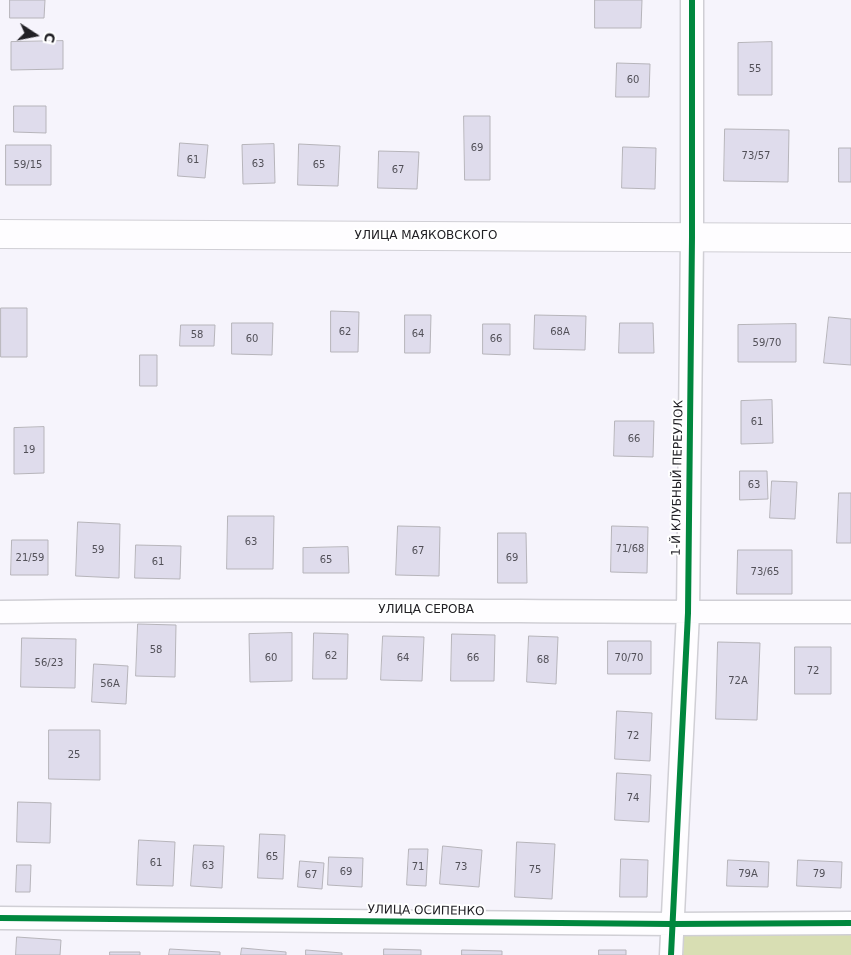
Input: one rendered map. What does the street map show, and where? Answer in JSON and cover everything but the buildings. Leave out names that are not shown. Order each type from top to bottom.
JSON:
[{"type":"main road","name":"УЛИЦА МАЯКОВСКОГО","points":[[0,234],[851,238]]},
{"type":"street","name":"1-Й КЛУБНЫЙ ПЕРЕУЛОК","points":[[671,955],[688,613],[692,237],[692,0]]},
{"type":"street","name":"УЛИЦА СЕРОВА","points":[[0,612],[442,610],[688,613],[851,612]]},
{"type":"street","name":"УЛИЦА ОСИПЕНКО","points":[[0,918],[672,924],[851,923]]},
{"type":"green space","points":[[851,933],[851,955],[683,955],[684,934]]},
{"type":"cycle path","points":[[671,955],[688,613],[692,237],[692,0]]},
{"type":"cycle path","points":[[0,918],[672,924],[851,923]]}]
